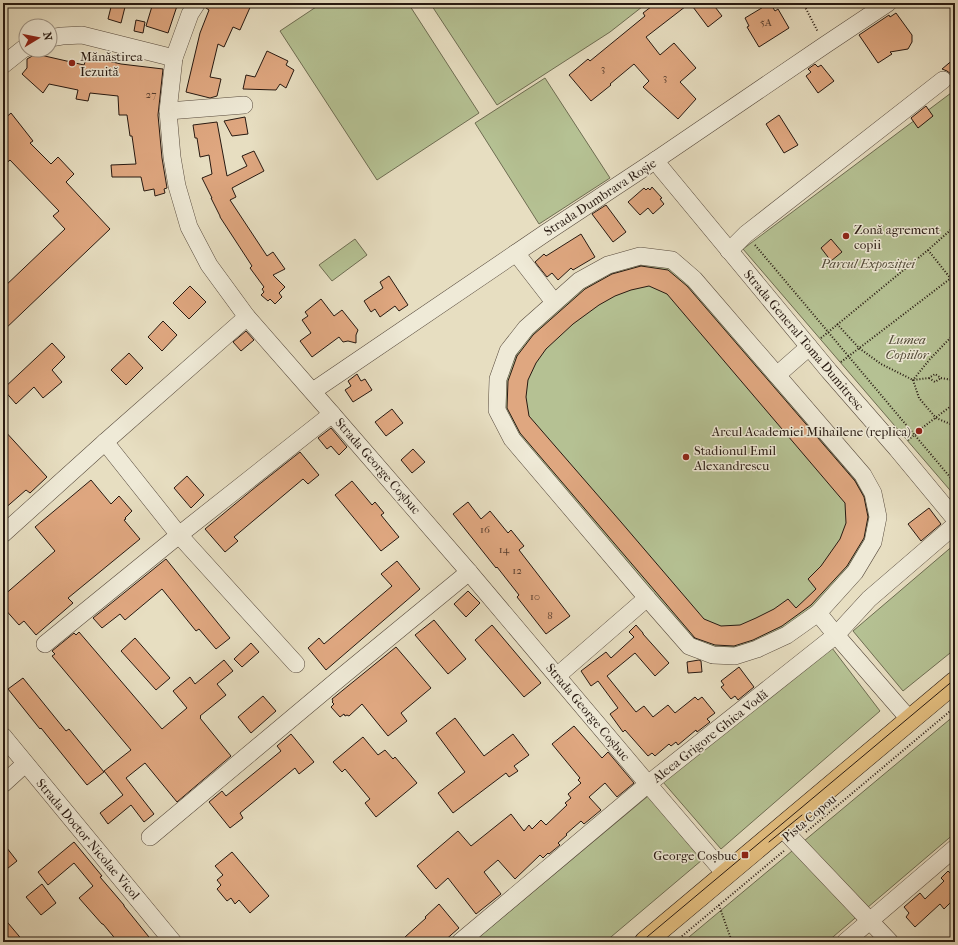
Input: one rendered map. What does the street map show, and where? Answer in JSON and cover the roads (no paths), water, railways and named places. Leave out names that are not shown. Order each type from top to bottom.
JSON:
[{"type":"main road","points":[[645,942],[726,875],[788,835],[910,720],[955,682]]},
{"type":"street","name":"Strada George Coșbuc","points":[[197,3],[190,14],[174,58],[168,111],[172,157],[178,186],[189,227],[209,265],[247,316],[469,572],[726,875]]},
{"type":"street","name":"Strada Dumbrava Roșie","points":[[312,391],[888,3]]},
{"type":"street","points":[[58,37],[82,35],[174,58]]},
{"type":"street","points":[[3,64],[18,53]]},
{"type":"street","points":[[729,251],[746,234],[943,80]]},
{"type":"street","points":[[168,111],[244,105]]},
{"type":"street","name":"Strada General Toma Dumitresc","points":[[656,160],[729,251],[955,519]]},
{"type":"street","points":[[516,253],[554,302]]},
{"type":"street","points":[[640,256],[672,260],[694,279],[777,375],[863,475],[874,493],[878,518],[874,542],[855,572],[818,613],[787,635],[756,649],[735,656],[713,655],[689,646],[646,598],[512,439],[497,410],[498,379],[508,351],[526,328],[554,302],[579,281],[608,265],[640,256]]},
{"type":"street","points":[[3,534],[247,316]]},
{"type":"street","points":[[777,375],[809,347]]},
{"type":"street","points":[[45,644],[179,535],[332,414]]},
{"type":"street","points":[[106,442],[179,535],[296,664]]},
{"type":"street","name":"Aleea Grigore Ghica Vodă","points":[[460,942],[648,784],[836,635],[869,599],[955,525]]},
{"type":"street","points":[[150,837],[469,572]]},
{"type":"street","points":[[557,676],[646,598]]},
{"type":"street","points":[[818,613],[910,720]]},
{"type":"street","name":"Strada Doctor Nicolae Vicol","points":[[3,736],[173,942]]},
{"type":"street","points":[[3,784],[25,764]]},
{"type":"street","points":[[788,835],[890,942]]},
{"type":"street","points":[[845,942],[955,848]]},
{"type":"tram line","points":[[641,942],[955,679]]},
{"type":"tram line","points":[[769,842],[802,815]]},
{"type":"place","name":"Mănăstirea Iezuită","points":[[72,63]]},
{"type":"place","name":"Zonă agrement copii","points":[[846,236]]},
{"type":"place","name":"Arcul Academiei Mihailene (replica)","points":[[919,431]]},
{"type":"place","name":"Stadionul Emil Alexandrescu","points":[[686,457]]},
{"type":"place","name":"George Coșbuc","points":[[745,855]]},
{"type":"park label","name":"Parcul Expoziției","points":[[868,263]]},
{"type":"park label","name":"Lumea Copiilor","points":[[907,346]]}]
